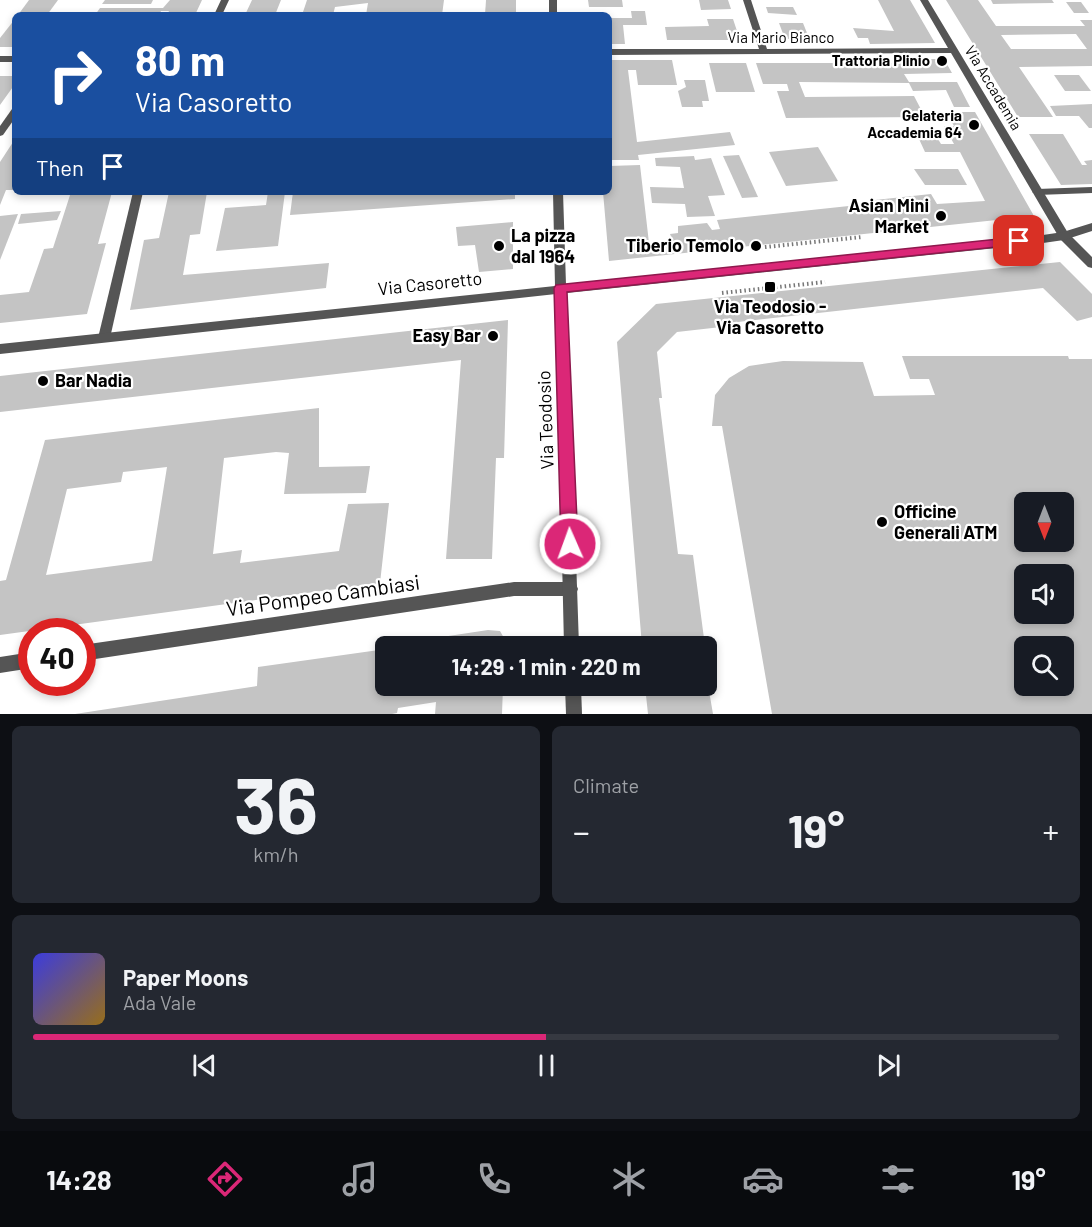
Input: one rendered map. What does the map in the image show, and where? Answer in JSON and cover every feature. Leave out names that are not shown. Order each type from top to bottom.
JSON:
[{"type":"street","points":[[747,0],[764,51]]},
{"type":"street","name":"Via Accademia","points":[[924,0],[1037,192]]},
{"type":"street","name":"Via Mario Bianco","points":[[612,52],[953,50]]},
{"type":"street","points":[[0,133],[12,115]]},
{"type":"street","points":[[1092,190],[1037,192],[1064,236],[1092,264]]},
{"type":"street","points":[[104,338],[137,195]]},
{"type":"street","name":"Via Teodosio","points":[[558,195],[572,636]]},
{"type":"street","name":"Via Casoretto","points":[[0,349],[1064,236],[1092,227]]},
{"type":"street","name":"Via Pompeo Cambiasi","points":[[96,651],[514,589],[571,589]]},
{"type":"street","points":[[0,665],[18,662]]},
{"type":"street","points":[[573,696],[574,714]]},
{"type":"path","points":[[756,248],[862,237]]},
{"type":"path","points":[[722,293],[825,282]]},
{"type":"building","points":[[29,0],[58,0],[49,12],[20,12]]},
{"type":"building","points":[[105,0],[153,0],[151,4],[102,4]]},
{"type":"building","points":[[170,0],[202,0],[196,12],[97,12],[100,8],[163,8]]},
{"type":"building","points":[[252,0],[281,0],[276,12],[246,12]]},
{"type":"building","points":[[307,0],[444,0],[442,12],[366,12],[368,3],[335,7],[334,12],[303,12]]},
{"type":"building","points":[[486,0],[516,0],[516,12],[485,12]]},
{"type":"building","points":[[588,0],[622,0],[623,7],[589,7]]},
{"type":"building","points":[[699,0],[728,0],[731,9],[701,10]]},
{"type":"building","points":[[878,0],[910,0],[935,43],[870,44],[868,38],[858,38],[853,28],[894,31]]},
{"type":"building","points":[[946,0],[978,0],[996,26],[1085,26],[1080,20],[1092,20],[1092,66],[1019,67],[1053,117],[1018,117]],"holes":[[[1076,34],[1087,49],[1011,49],[1001,35]]]},
{"type":"building","points":[[991,0],[1052,0],[1054,3],[993,4]]},
{"type":"building","points":[[1066,2],[1081,2],[1089,13],[1074,13]]},
{"type":"building","points":[[766,7],[793,7],[797,15],[768,13]]},
{"type":"building","points":[[631,11],[645,11],[647,25],[623,25],[625,44],[612,44],[612,18],[632,18]]},
{"type":"building","points":[[707,19],[733,19],[740,40],[667,40],[665,27],[709,26]]},
{"type":"building","points":[[12,23],[12,47],[0,47],[0,38]]},
{"type":"building","points":[[779,23],[803,23],[809,38],[785,39]]},
{"type":"building","points":[[896,59],[944,59],[952,73],[904,74],[909,82],[957,82],[970,107],[954,107],[946,90],[913,91],[909,83],[799,82],[805,97],[914,96],[925,117],[786,118],[777,91],[789,91],[787,84],[763,84],[756,63],[897,63]]},
{"type":"building","points":[[612,60],[672,60],[677,85],[638,85],[636,70],[628,70],[637,142],[730,132],[735,145],[638,155],[639,160],[612,160]]},
{"type":"building","points":[[709,63],[746,63],[755,92],[716,92]]},
{"type":"building","points":[[1054,75],[1079,75],[1091,91],[1065,91]]},
{"type":"building","points":[[0,76],[12,76],[12,88],[0,105]]},
{"type":"building","points":[[684,80],[705,80],[709,101],[702,101],[703,107],[682,107],[678,91],[686,87]]},
{"type":"building","points":[[1092,104],[1092,128],[1089,128],[1079,116],[1056,116],[1050,106]]},
{"type":"building","points":[[946,112],[975,112],[1034,216],[609,261],[603,195],[612,195],[612,166],[640,165],[649,243],[673,241],[670,234],[678,233],[678,226],[707,223],[712,230],[720,229],[717,220],[877,203],[875,200],[931,194],[937,204],[985,201],[960,152],[925,152],[919,139],[938,139],[941,144],[954,144],[944,126],[954,126]]},
{"type":"building","points":[[1029,134],[1063,134],[1082,165],[1087,165],[1084,161],[1092,160],[1092,184],[1061,185]]},
{"type":"building","points":[[12,144],[12,190],[6,190],[0,205],[0,162]]},
{"type":"building","points":[[818,147],[838,181],[786,186],[769,152]]},
{"type":"building","points":[[739,155],[758,197],[742,198],[723,156]]},
{"type":"building","points":[[694,156],[695,160],[711,158],[725,195],[708,196],[715,216],[687,217],[685,204],[652,203],[650,187],[684,188],[680,167],[656,166],[655,158]]},
{"type":"building","points":[[914,169],[958,169],[967,185],[925,185]]},
{"type":"building","points":[[70,195],[111,195],[98,244],[106,243],[87,314],[0,323],[0,295],[29,292],[44,249],[53,248]]},
{"type":"building","points":[[168,195],[206,195],[200,234],[190,235],[183,275],[329,263],[326,288],[130,310],[144,240],[159,238]]},
{"type":"building","points":[[268,195],[285,195],[278,246],[216,251],[225,208],[266,205]]},
{"type":"building","points":[[293,195],[515,195],[515,199],[290,215]]},
{"type":"building","points":[[61,211],[57,220],[18,224],[21,214]]},
{"type":"building","points":[[18,214],[0,260],[0,216]]},
{"type":"building","points":[[513,222],[513,269],[479,272],[475,245],[458,246],[456,227]]},
{"type":"building","points":[[1060,262],[1092,294],[1092,317],[1077,321],[1043,288],[729,323],[730,326],[677,332],[657,352],[662,398],[659,398],[678,554],[693,555],[704,636],[641,636],[617,342],[656,304]]},
{"type":"building","points":[[508,320],[504,458],[496,458],[492,559],[446,559],[461,360],[0,412],[0,376]]},
{"type":"building","name":"Officine Generali ATM","points":[[902,356],[1068,356],[1069,359],[1092,359],[1092,714],[772,714],[722,426],[712,426],[715,395],[729,378],[749,366],[783,361],[863,362],[874,396],[935,395],[929,379],[910,379]]},
{"type":"building","points":[[319,408],[319,467],[370,466],[366,493],[284,494],[289,453],[276,452],[224,458],[213,554],[242,550],[240,563],[339,551],[348,504],[389,503],[380,583],[96,622],[96,618],[18,618],[18,633],[0,635],[0,581],[6,580],[45,440]],"holes":[[[167,467],[152,561],[46,575],[67,489],[121,482],[123,472]]]},
{"type":"building","points":[[488,630],[500,631],[503,636],[448,636]]},
{"type":"building","points":[[375,651],[375,696],[503,696],[502,714],[435,714],[436,702],[398,708],[397,713],[392,714],[75,714],[257,686],[258,667]]},
{"type":"building","points":[[646,696],[710,696],[713,714],[648,714]]},
{"type":"place","name":"Trattoria Plinio","points":[[942,61]]},
{"type":"place","name":"Gelateria Accademia 64","points":[[974,125]]},
{"type":"place","name":"Asian Mini Market","points":[[941,216]]},
{"type":"place","name":"La pizza dal 1964","points":[[499,246]]},
{"type":"place","name":"Tiberio Temolo","points":[[756,246]]},
{"type":"place","name":"Via Teodosio - Via Casoretto","points":[[770,287]]},
{"type":"place","name":"Easy Bar","points":[[493,336]]},
{"type":"place","name":"Bar Nadia","points":[[43,381]]},
{"type":"place","name":"Officine Generali ATM","points":[[882,522]]},
{"type":"route","points":[[570,544],[561,288],[1019,241]]}]
